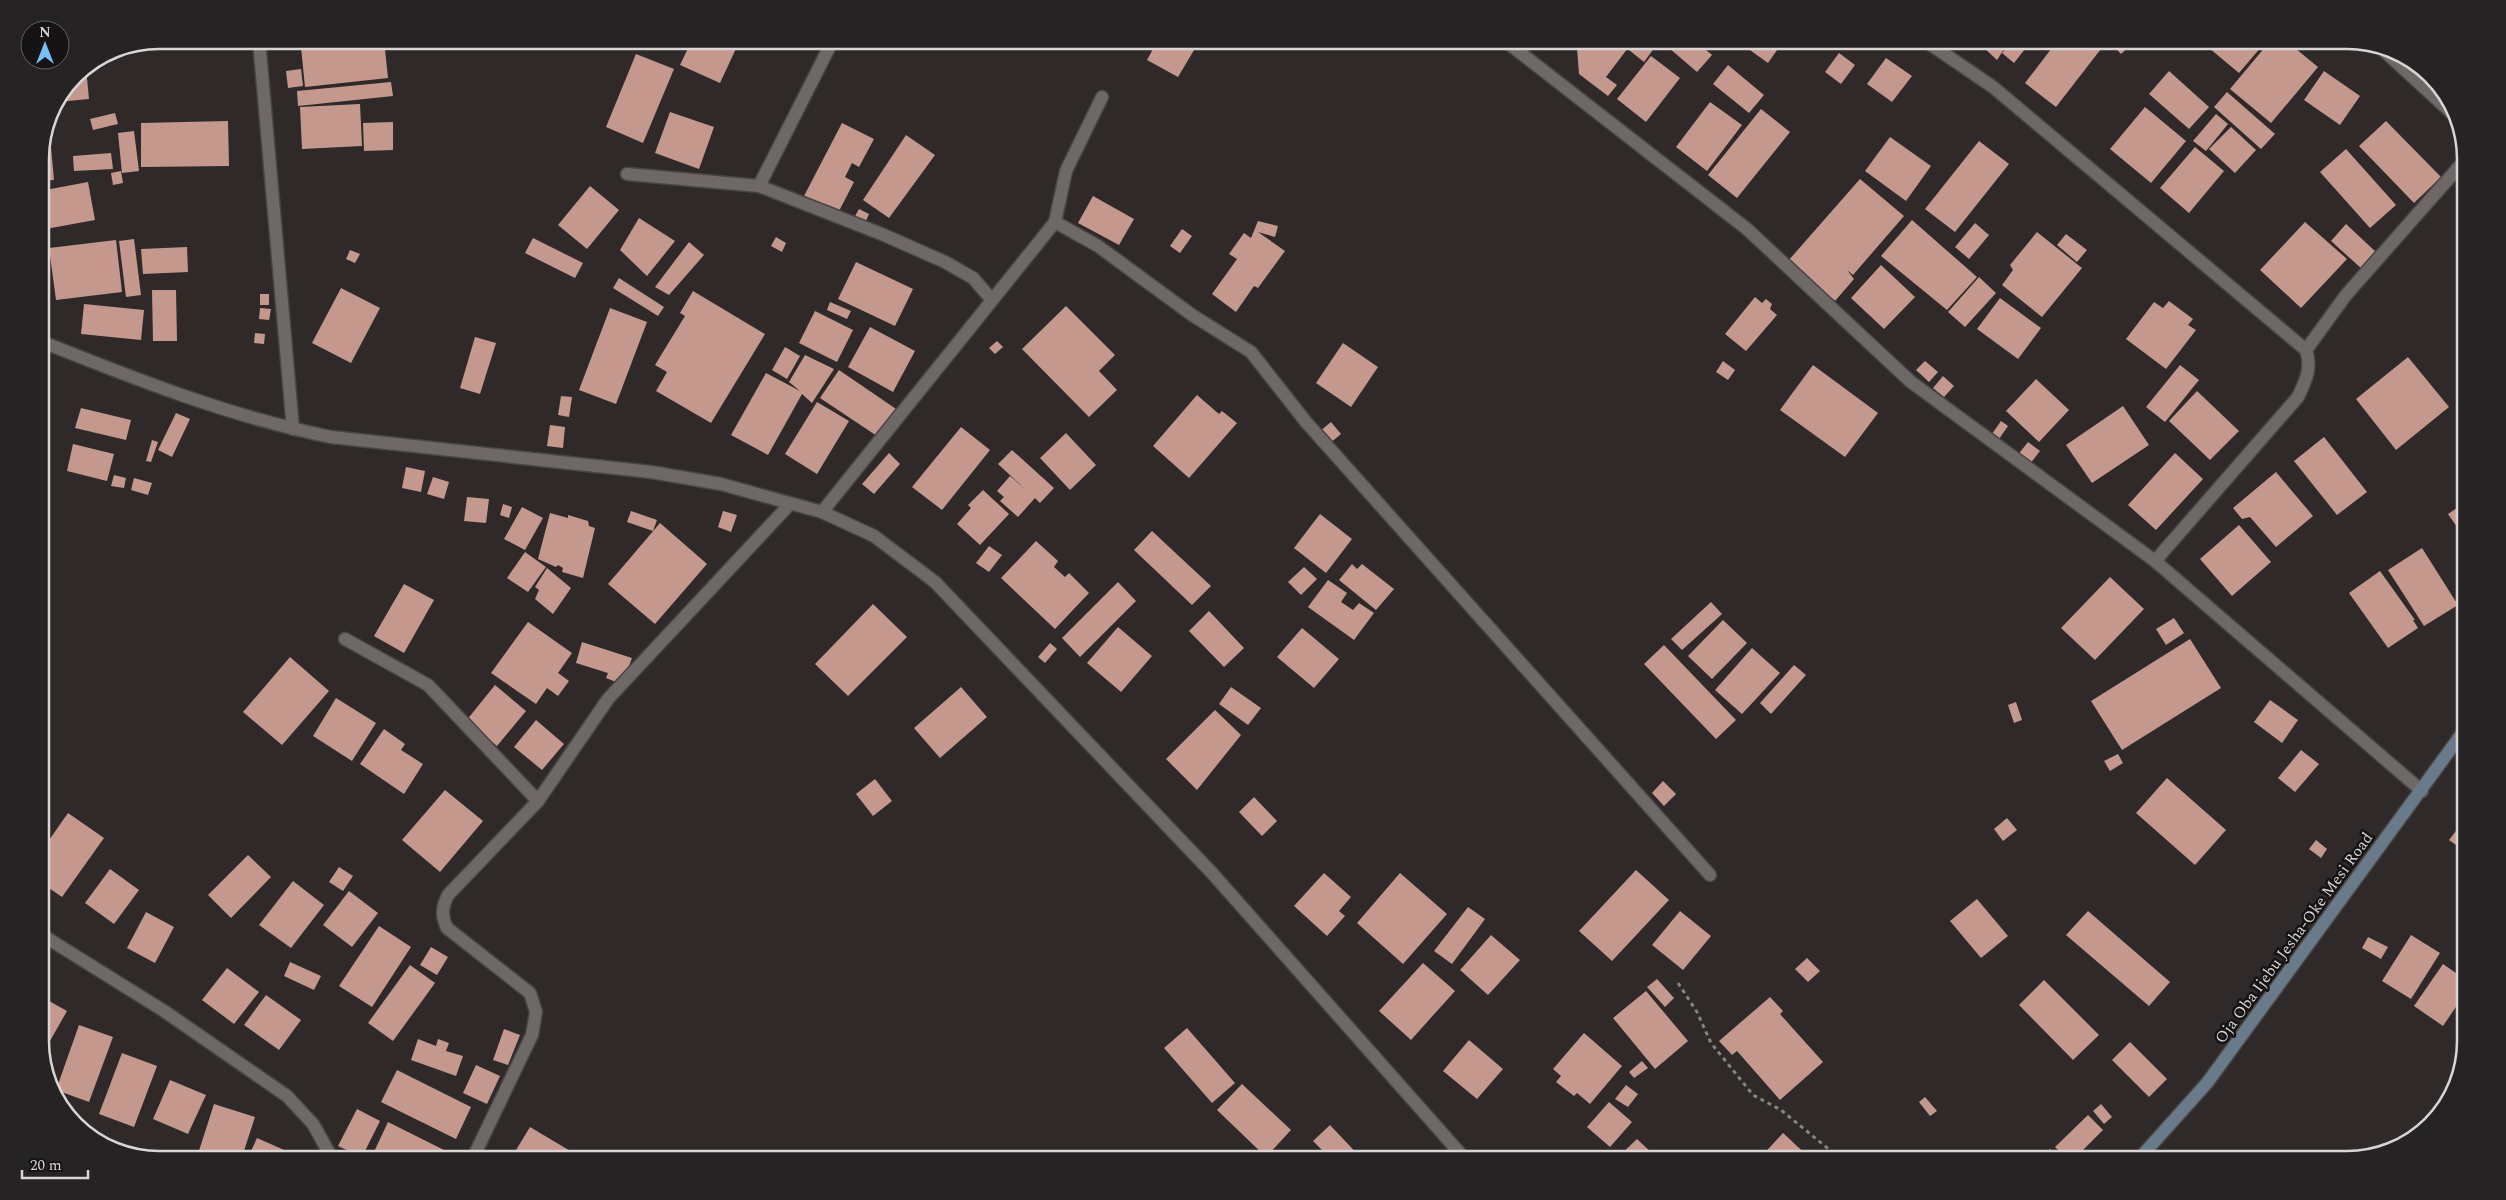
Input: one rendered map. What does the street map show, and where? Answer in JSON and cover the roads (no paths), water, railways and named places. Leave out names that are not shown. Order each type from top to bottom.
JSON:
[{"type":"main road","name":"Oja Oba Ijebu Jesha-Oke Mesi Road","points":[[2146,1151],[2207,1083],[2457,741]]},
{"type":"street","points":[[260,49],[293,429]]},
{"type":"street","points":[[759,186],[828,49]]},
{"type":"street","points":[[1516,49],[1747,229],[1911,382],[2155,561],[2422,791]]},
{"type":"street","points":[[1937,49],[1993,87],[2306,350],[2309,361],[2308,374],[2298,397],[2155,561]]},
{"type":"street","points":[[2393,59],[2443,105]]},
{"type":"street","points":[[822,512],[1055,222],[1066,171],[1102,97]]},
{"type":"street","points":[[2306,350],[2346,296],[2457,169]]},
{"type":"street","points":[[627,174],[759,186],[884,235],[944,262],[973,278],[992,300]]},
{"type":"street","points":[[1055,222],[1098,246],[1192,315],[1251,352],[1306,422],[1710,875]]},
{"type":"street","points":[[49,346],[137,380],[293,429],[331,437],[651,472],[721,484],[822,512],[874,536],[935,582],[1212,873],[1458,1151]]},
{"type":"street","points":[[476,1151],[532,1034],[536,1012],[530,993],[447,928],[442,912],[448,895],[538,801],[608,699],[790,504]]},
{"type":"street","points":[[345,639],[428,685],[538,801]]},
{"type":"street","points":[[49,939],[164,1011],[287,1096],[313,1124],[328,1151]]}]
